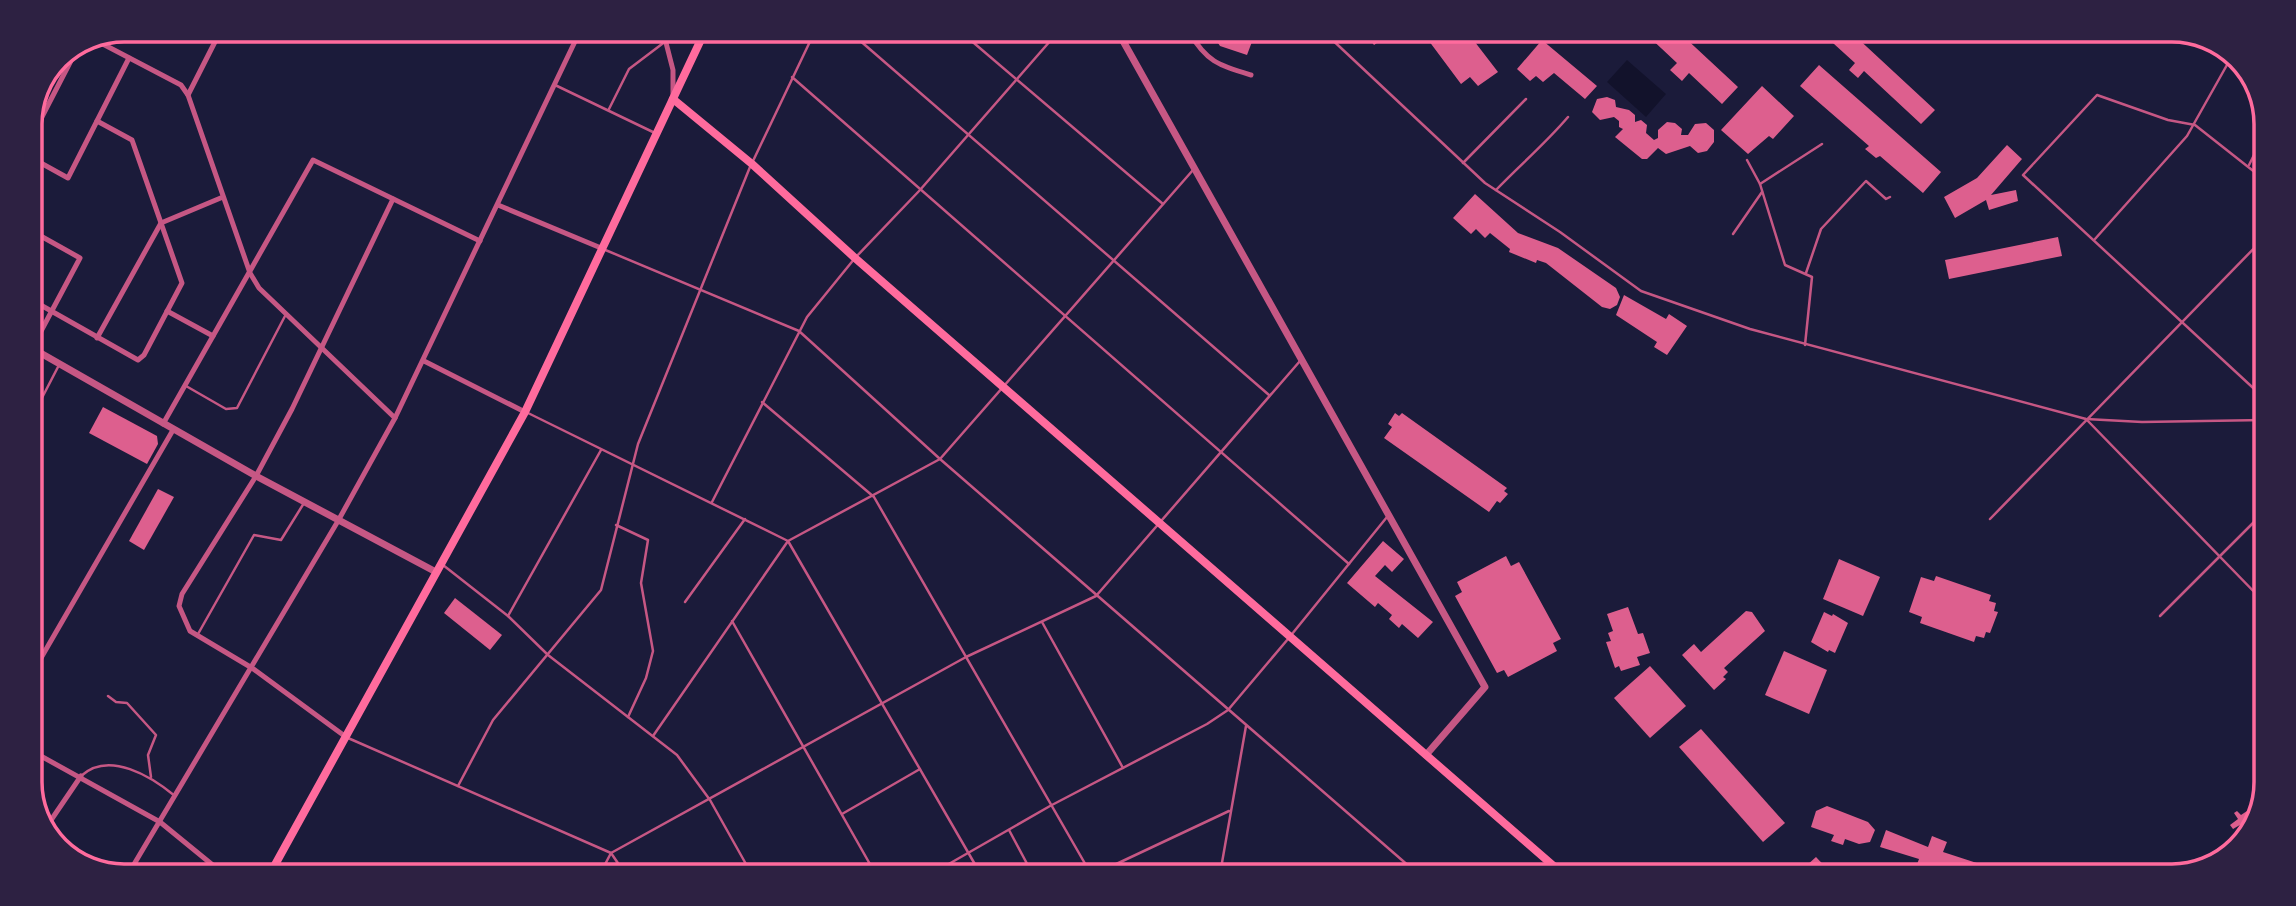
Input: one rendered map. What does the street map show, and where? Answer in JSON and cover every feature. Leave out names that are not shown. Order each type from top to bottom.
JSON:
[{"type":"main road","points":[[275,864],[525,412],[700,42]]},
{"type":"main road","points":[[673,99],[752,164],[1001,386],[1551,864]]},
{"type":"street","points":[[188,94],[215,42]]},
{"type":"street","points":[[134,864],[338,521],[395,418],[575,42]]},
{"type":"street","points":[[666,42],[673,70],[673,99]]},
{"type":"street","points":[[1124,42],[1485,687],[1426,755]]},
{"type":"street","points":[[1195,42],[1203,55],[1225,67],[1251,75]]},
{"type":"street","points":[[104,45],[181,85],[188,94],[250,273],[259,288],[395,418]]},
{"type":"street","points":[[42,163],[68,177],[129,58]]},
{"type":"street","points":[[43,114],[70,63]]},
{"type":"street","points":[[42,306],[138,360],[144,355],[183,284],[132,140],[97,121]]},
{"type":"street","points":[[163,424],[313,160],[480,241]]},
{"type":"street","points":[[97,338],[161,223],[223,197]]},
{"type":"street","points":[[346,737],[252,668],[197,636],[181,614],[179,606],[182,594],[256,476],[292,410],[393,199]]},
{"type":"street","points":[[498,205],[601,248]]},
{"type":"street","points":[[42,237],[80,258],[42,329]]},
{"type":"street","points":[[167,311],[213,336]]},
{"type":"street","points":[[42,354],[256,476],[436,572]]},
{"type":"street","points":[[424,361],[525,412]]},
{"type":"street","points":[[42,656],[173,430]]},
{"type":"street","points":[[42,756],[160,822],[209,864]]},
{"type":"street","points":[[51,820],[81,776]]},
{"type":"lane","points":[[608,110],[629,69],[665,42]]},
{"type":"lane","points":[[458,786],[493,720],[601,590],[632,466],[700,289],[752,164],[810,42]]},
{"type":"lane","points":[[862,42],[1115,259],[1269,396]]},
{"type":"lane","points":[[973,42],[1163,204]]},
{"type":"lane","points":[[712,502],[799,331],[855,258],[920,190],[1049,42]]},
{"type":"lane","points":[[1335,42],[1463,163],[1496,190],[1641,291],[1671,300],[1704,315],[1805,345],[2086,419],[2254,421]]},
{"type":"lane","points":[[2095,239],[2195,125],[2228,64]]},
{"type":"lane","points":[[792,77],[1349,564]]},
{"type":"lane","points":[[555,85],[655,132]]},
{"type":"lane","points":[[2254,170],[2195,125],[2168,120],[2097,94],[2023,175],[2254,388]]},
{"type":"lane","points":[[1463,163],[1527,99]]},
{"type":"lane","points":[[1496,190],[1537,153],[1568,117]]},
{"type":"lane","points":[[1759,184],[1822,145]]},
{"type":"lane","points":[[2249,165],[2254,155]]},
{"type":"lane","points":[[1747,160],[1762,192],[1785,265],[1812,277],[1805,345]]},
{"type":"lane","points":[[653,736],[788,541],[874,497],[940,459],[1001,386],[1194,169]]},
{"type":"lane","points":[[1806,273],[1821,229],[1866,181],[1886,199],[1890,197]]},
{"type":"lane","points":[[1733,234],[1762,192]]},
{"type":"lane","points":[[601,248],[799,331],[1096,596],[1406,864]]},
{"type":"lane","points":[[1990,519],[2254,249]]},
{"type":"lane","points":[[186,386],[226,409],[237,408],[286,315]]},
{"type":"lane","points":[[605,864],[611,853],[966,657],[1096,596],[1303,359]]},
{"type":"lane","points":[[42,397],[59,364]]},
{"type":"lane","points":[[762,401],[874,497],[1050,806],[1087,864]]},
{"type":"lane","points":[[525,412],[788,541],[976,864]]},
{"type":"lane","points":[[2086,419],[2254,592]]},
{"type":"lane","points":[[508,616],[601,450]]},
{"type":"lane","points":[[197,636],[254,535],[281,540],[304,502]]},
{"type":"lane","points":[[951,864],[1050,806],[1228,710],[1388,515]]},
{"type":"lane","points":[[685,602],[745,519]]},
{"type":"lane","points":[[2160,616],[2254,522]]},
{"type":"lane","points":[[616,526],[648,540],[642,583],[652,642],[651,661],[628,717]]},
{"type":"lane","points":[[441,563],[508,616],[548,655],[687,765],[746,864]]},
{"type":"lane","points":[[732,621],[870,864]]},
{"type":"lane","points":[[1042,622],[1123,768]]},
{"type":"lane","points":[[108,696],[116,702],[127,703],[156,734],[148,755],[151,777]]},
{"type":"lane","points":[[1222,864],[1246,726]]},
{"type":"lane","points":[[346,737],[611,853],[619,864]]},
{"type":"lane","points":[[81,776],[88,770],[100,767],[127,769],[151,777],[175,796]]},
{"type":"lane","points":[[842,814],[920,769]]},
{"type":"lane","points":[[1115,864],[1230,811]]},
{"type":"lane","points":[[1009,830],[1027,864]]},
{"type":"shaded area","points":[[1627,60],[1666,94],[1646,117],[1607,82]]},
{"type":"building","points":[[1217,42],[1252,42],[1247,55],[1220,46]]},
{"type":"building","points":[[1430,42],[1475,42],[1498,72],[1478,86],[1470,77],[1461,84]]},
{"type":"building","points":[[1540,42],[1544,42],[1597,86],[1585,99],[1554,73],[1543,82],[1536,76],[1530,81],[1517,69]]},
{"type":"building","points":[[1655,42],[1690,42],[1738,87],[1722,104],[1689,73],[1682,81],[1670,70],[1677,63]]},
{"type":"building","points":[[1832,42],[1862,42],[1935,110],[1921,124],[1864,71],[1858,78],[1849,70],[1855,63]]},
{"type":"building","points":[[1819,65],[1941,172],[1923,193],[1880,156],[1876,158],[1865,149],[1869,146],[1800,86]]},
{"type":"building","points":[[1762,86],[1794,116],[1773,139],[1769,136],[1748,154],[1721,130]]},
{"type":"building","points":[[1607,97],[1615,100],[1616,107],[1629,110],[1635,115],[1635,122],[1641,120],[1647,125],[1646,133],[1654,140],[1658,138],[1658,130],[1667,122],[1675,123],[1682,129],[1681,135],[1688,135],[1695,124],[1706,123],[1714,130],[1714,142],[1707,151],[1698,153],[1690,146],[1666,154],[1658,148],[1647,159],[1642,159],[1615,137],[1623,129],[1619,127],[1619,121],[1614,117],[1600,120],[1592,112],[1597,99]]},
{"type":"building","points":[[2007,145],[2022,159],[1991,195],[2016,190],[2018,201],[1989,210],[1986,200],[1955,218],[1944,197],[1977,178]]},
{"type":"building","points":[[1475,194],[1518,233],[1558,248],[1616,288],[1620,297],[1617,305],[1610,309],[1602,307],[1546,263],[1537,260],[1536,263],[1509,252],[1510,249],[1490,233],[1485,238],[1476,229],[1471,234],[1453,218]]},
{"type":"building","points":[[2058,237],[2062,256],[1949,279],[1945,260]]},
{"type":"building","points":[[1624,295],[1666,319],[1669,314],[1687,326],[1667,355],[1654,347],[1657,342],[1616,315]]},
{"type":"building","points":[[103,407],[157,436],[158,444],[147,464],[89,433]]},
{"type":"building","points":[[1395,413],[1399,416],[1402,413],[1507,488],[1504,491],[1508,494],[1500,503],[1497,501],[1489,512],[1384,438],[1392,427],[1388,424]]},
{"type":"building","points":[[158,489],[174,497],[144,550],[129,541]]},
{"type":"building","points":[[1383,541],[1404,559],[1392,572],[1385,565],[1375,576],[1433,622],[1418,638],[1402,624],[1399,628],[1389,619],[1392,615],[1378,603],[1375,607],[1347,583]]},
{"type":"building","points":[[1506,556],[1511,566],[1519,562],[1561,639],[1553,643],[1557,651],[1508,677],[1504,670],[1497,673],[1455,596],[1462,592],[1457,582]]},
{"type":"building","points":[[1839,559],[1880,577],[1863,616],[1823,599]]},
{"type":"building","points":[[1936,576],[1991,595],[1989,601],[1996,603],[1994,611],[1998,612],[1990,633],[1986,632],[1984,638],[1976,636],[1974,642],[1920,623],[1922,617],[1909,612],[1921,577],[1934,581]]},
{"type":"building","points":[[455,598],[502,635],[490,650],[444,613]]},
{"type":"building","points":[[1628,607],[1638,634],[1643,633],[1650,653],[1637,657],[1640,665],[1621,671],[1619,666],[1615,668],[1606,642],[1611,641],[1608,633],[1613,631],[1607,614]]},
{"type":"building","points":[[1746,611],[1752,612],[1765,631],[1724,668],[1728,672],[1723,677],[1726,679],[1714,690],[1682,655],[1694,644],[1701,652]]},
{"type":"building","points":[[1824,612],[1848,623],[1835,653],[1811,642]]},
{"type":"building","points":[[1784,651],[1827,670],[1809,714],[1765,695]]},
{"type":"building","points":[[1650,666],[1686,706],[1650,738],[1614,698]]},
{"type":"building","points":[[1701,729],[1785,823],[1763,842],[1679,747]]},
{"type":"building","points":[[1827,806],[1868,822],[1875,830],[1870,842],[1859,844],[1845,839],[1843,845],[1831,841],[1834,835],[1811,827],[1816,811]]},
{"type":"building","points":[[2249,809],[2242,824],[2233,829],[2230,825],[2238,819],[2234,813],[2237,811],[2241,815]]},
{"type":"building","points":[[1886,830],[1928,847],[1932,836],[1947,842],[1943,852],[1980,864],[1917,864],[1919,859],[1880,847]]},
{"type":"building","points":[[1816,857],[1823,864],[1808,864]]}]
